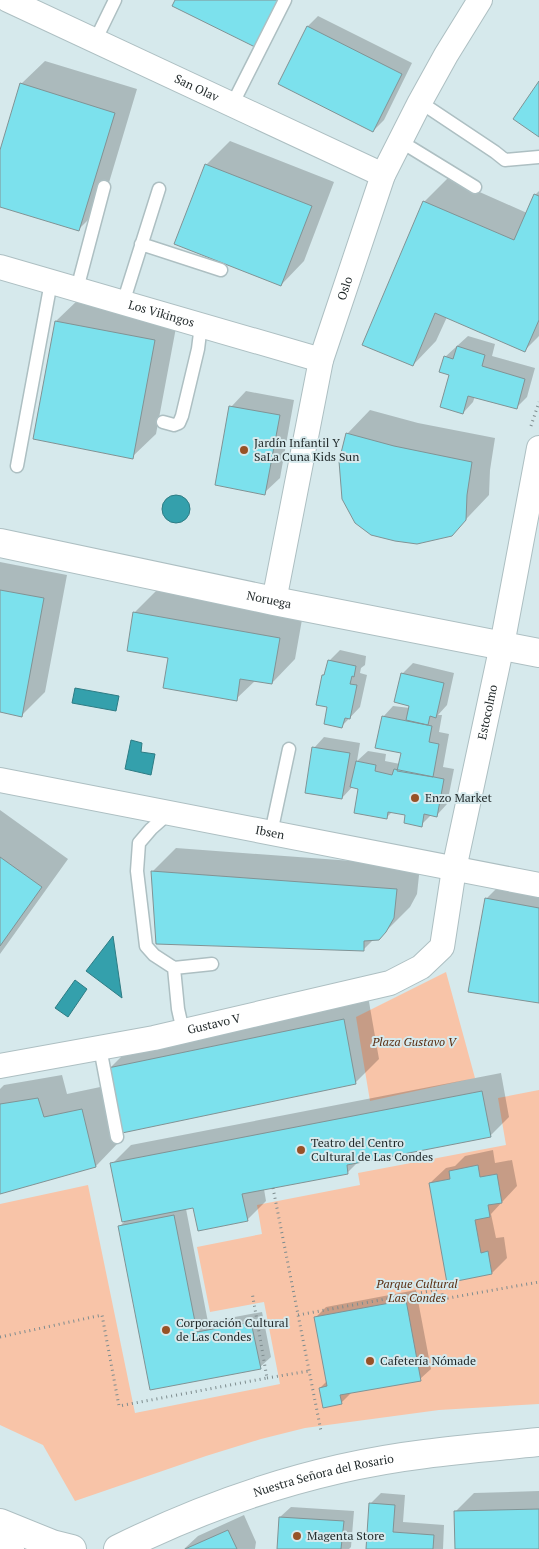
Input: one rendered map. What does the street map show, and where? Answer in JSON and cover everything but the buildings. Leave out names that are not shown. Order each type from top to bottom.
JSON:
[{"type":"street","name":"San Olav","points":[[8,0],[383,175]]},
{"type":"street","name":"Oslo","points":[[274,601],[322,360],[383,175],[420,102],[479,0]]},
{"type":"street","name":"Los Vikingos","points":[[0,267],[322,360]]},
{"type":"street","name":"Estocolmo","points":[[421,967],[442,947],[454,869],[502,646],[539,448]]},
{"type":"street","name":"Noruega","points":[[0,543],[274,601],[539,653]]},
{"type":"street","name":"Ibsen","points":[[0,780],[539,885]]},
{"type":"street","name":"Gustavo V","points":[[0,1066],[184,1031],[390,983],[421,967]]},
{"type":"street","name":"Nuestra Señora del Rosario","points":[[118,1549],[210,1509],[269,1489],[329,1472],[424,1454],[539,1442]]},
{"type":"street","points":[[0,1523],[52,1544],[72,1549]]},
{"type":"street","points":[[0,1540],[10,1549]]},
{"type":"lane","points":[[95,41],[115,0]]},
{"type":"lane","points":[[232,105],[285,0]]},
{"type":"lane","points":[[420,102],[505,160],[539,157]]},
{"type":"lane","points":[[400,141],[476,186]]},
{"type":"lane","points":[[77,290],[104,187]]},
{"type":"lane","points":[[123,303],[159,189]]},
{"type":"lane","points":[[141,244],[221,270]]},
{"type":"lane","points":[[17,466],[51,282]]},
{"type":"lane","points":[[163,422],[174,425],[179,423],[182,416],[198,349],[201,325]]},
{"type":"lane","points":[[272,833],[289,749]]},
{"type":"lane","points":[[169,813],[151,829],[139,844],[137,871],[146,946],[154,955],[174,968],[212,964]]},
{"type":"lane","points":[[174,968],[178,1009],[184,1031]]},
{"type":"lane","points":[[100,1048],[117,1137]]},
{"type":"path","points":[[273,1188],[320,1431]]},
{"type":"path","points":[[298,1315],[441,1289],[443,1299],[539,1282]]},
{"type":"path","points":[[252,1292],[267,1378]]},
{"type":"path","points":[[0,1337],[102,1315],[119,1406],[309,1370]]},
{"type":"green space","name":"Plaza Gustavo V","points":[[446,972],[475,1078],[370,1101],[356,1017]]},
{"type":"green space","name":"Parque Cultural Las Condes","points":[[539,1090],[539,1404],[439,1410],[305,1428],[206,1456],[75,1501],[43,1445],[0,1425],[0,1204],[88,1185],[135,1413],[280,1384],[264,1302],[210,1312],[197,1247],[262,1234],[257,1205],[360,1185],[358,1173],[506,1145],[498,1098]]},
{"type":"water","points":[[176,495],[186,499],[190,509],[186,519],[176,523],[166,519],[162,509],[166,499]]},
{"type":"water","points":[[75,688],[119,696],[116,711],[72,703]]},
{"type":"water","points":[[131,740],[142,743],[141,752],[155,754],[151,775],[125,769]]},
{"type":"water","points":[[113,936],[122,998],[86,971]]},
{"type":"water","points":[[75,980],[87,989],[68,1017],[55,1008]]},
{"type":"place","name":"Jardín Infantil Y SaLa Cuna Kids Sun","points":[[244,450]]},
{"type":"place","name":"Enzo Market","points":[[415,798]]},
{"type":"place","name":"Teatro del Centro Cultural de Las Condes","points":[[301,1150]]},
{"type":"place","name":"Corporación Cultural de Las Condes","points":[[166,1330]]},
{"type":"place","name":"Cafetería Nómade","points":[[370,1361]]},
{"type":"place","name":"Magenta Store","points":[[297,1536]]}]
